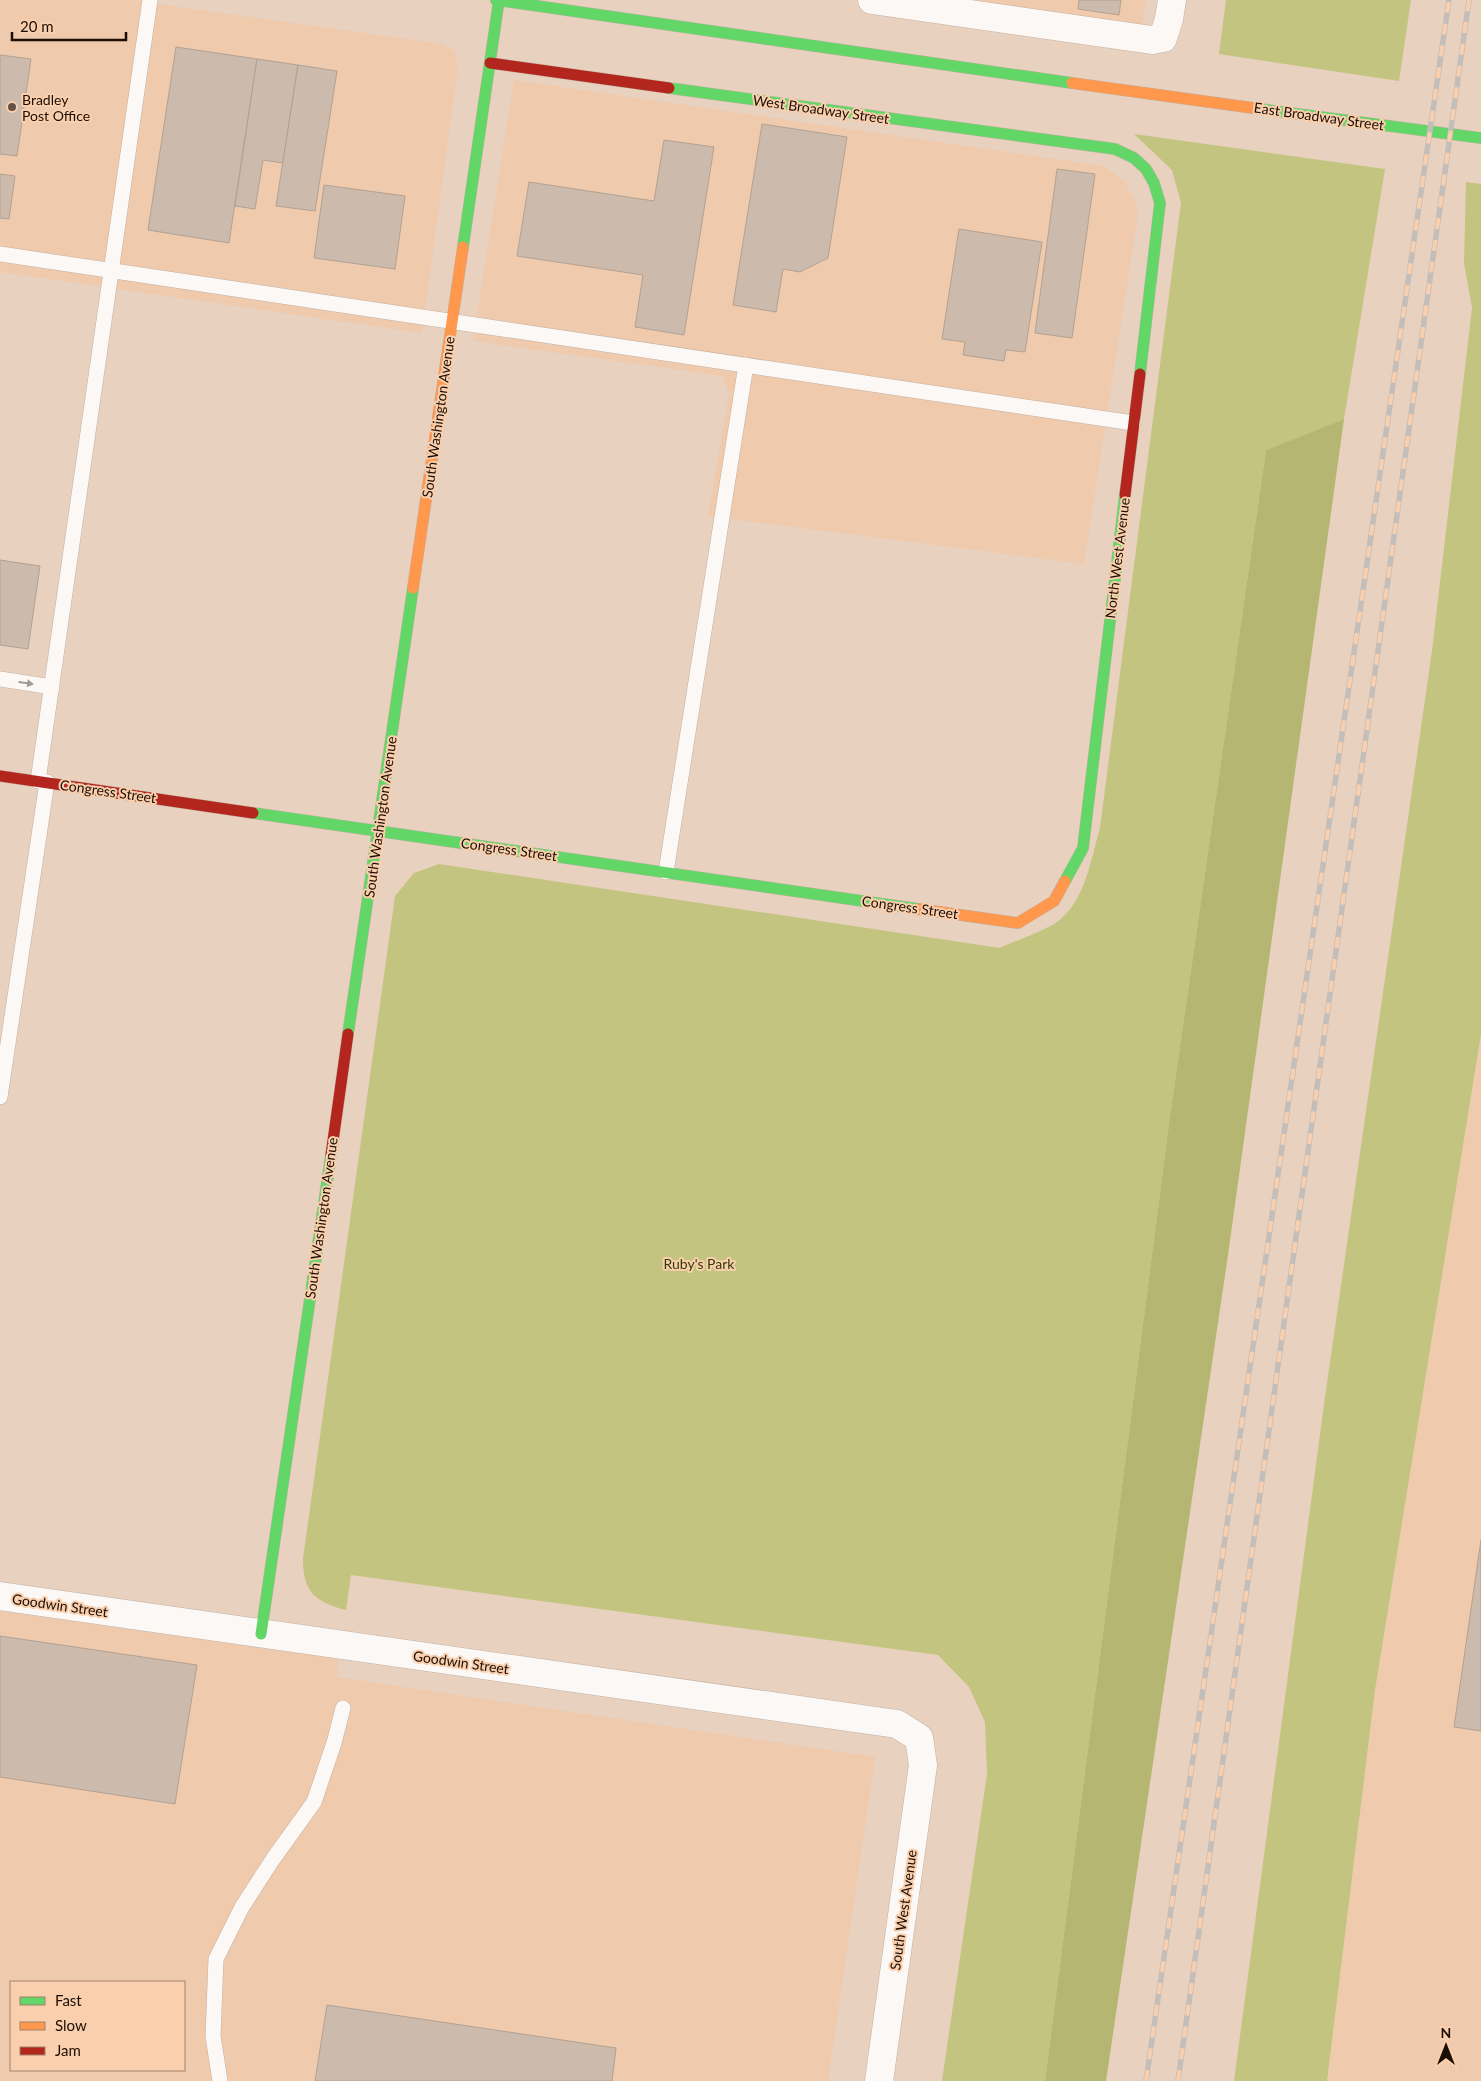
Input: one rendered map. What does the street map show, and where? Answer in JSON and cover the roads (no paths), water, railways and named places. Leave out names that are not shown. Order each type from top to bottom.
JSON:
[{"type":"street","name":"South Washington Avenue","points":[[260,1634],[498,0]]},
{"type":"street","name":"East Broadway Street","points":[[498,0],[1157,95],[1481,138]]},
{"type":"street","points":[[872,0],[1152,40],[1163,38],[1172,0]]},
{"type":"street","name":"West Broadway Street","points":[[490,63],[1115,149],[1134,157],[1146,168]]},
{"type":"street","name":"North West Avenue","points":[[1018,922],[1054,901],[1083,848],[1160,203],[1156,184],[1146,168]]},
{"type":"street","name":"Congress Street","points":[[0,776],[1018,922]]},
{"type":"street","name":"Goodwin Street","points":[[0,1596],[897,1724],[919,1738]]},
{"type":"street","name":"South West Avenue","points":[[879,2081],[923,1765],[919,1738]]},
{"type":"lane","points":[[0,1097],[43,782],[52,687],[150,0]]},
{"type":"lane","points":[[0,254],[110,272],[1133,423]]},
{"type":"lane","points":[[666,872],[746,366]]},
{"type":"lane","points":[[0,679],[52,687]]},
{"type":"lane","points":[[220,2081],[213,2036],[216,1959],[242,1907],[272,1858],[314,1802],[334,1743],[343,1708]]},
{"type":"railway","points":[[1146,2081],[1449,0]]},
{"type":"railway","points":[[1178,2081],[1469,0]]},
{"type":"place","name":"Bradley Post Office","points":[[12,107]]},
{"type":"park label","name":"Ruby's Park","points":[[699,1263]]}]
